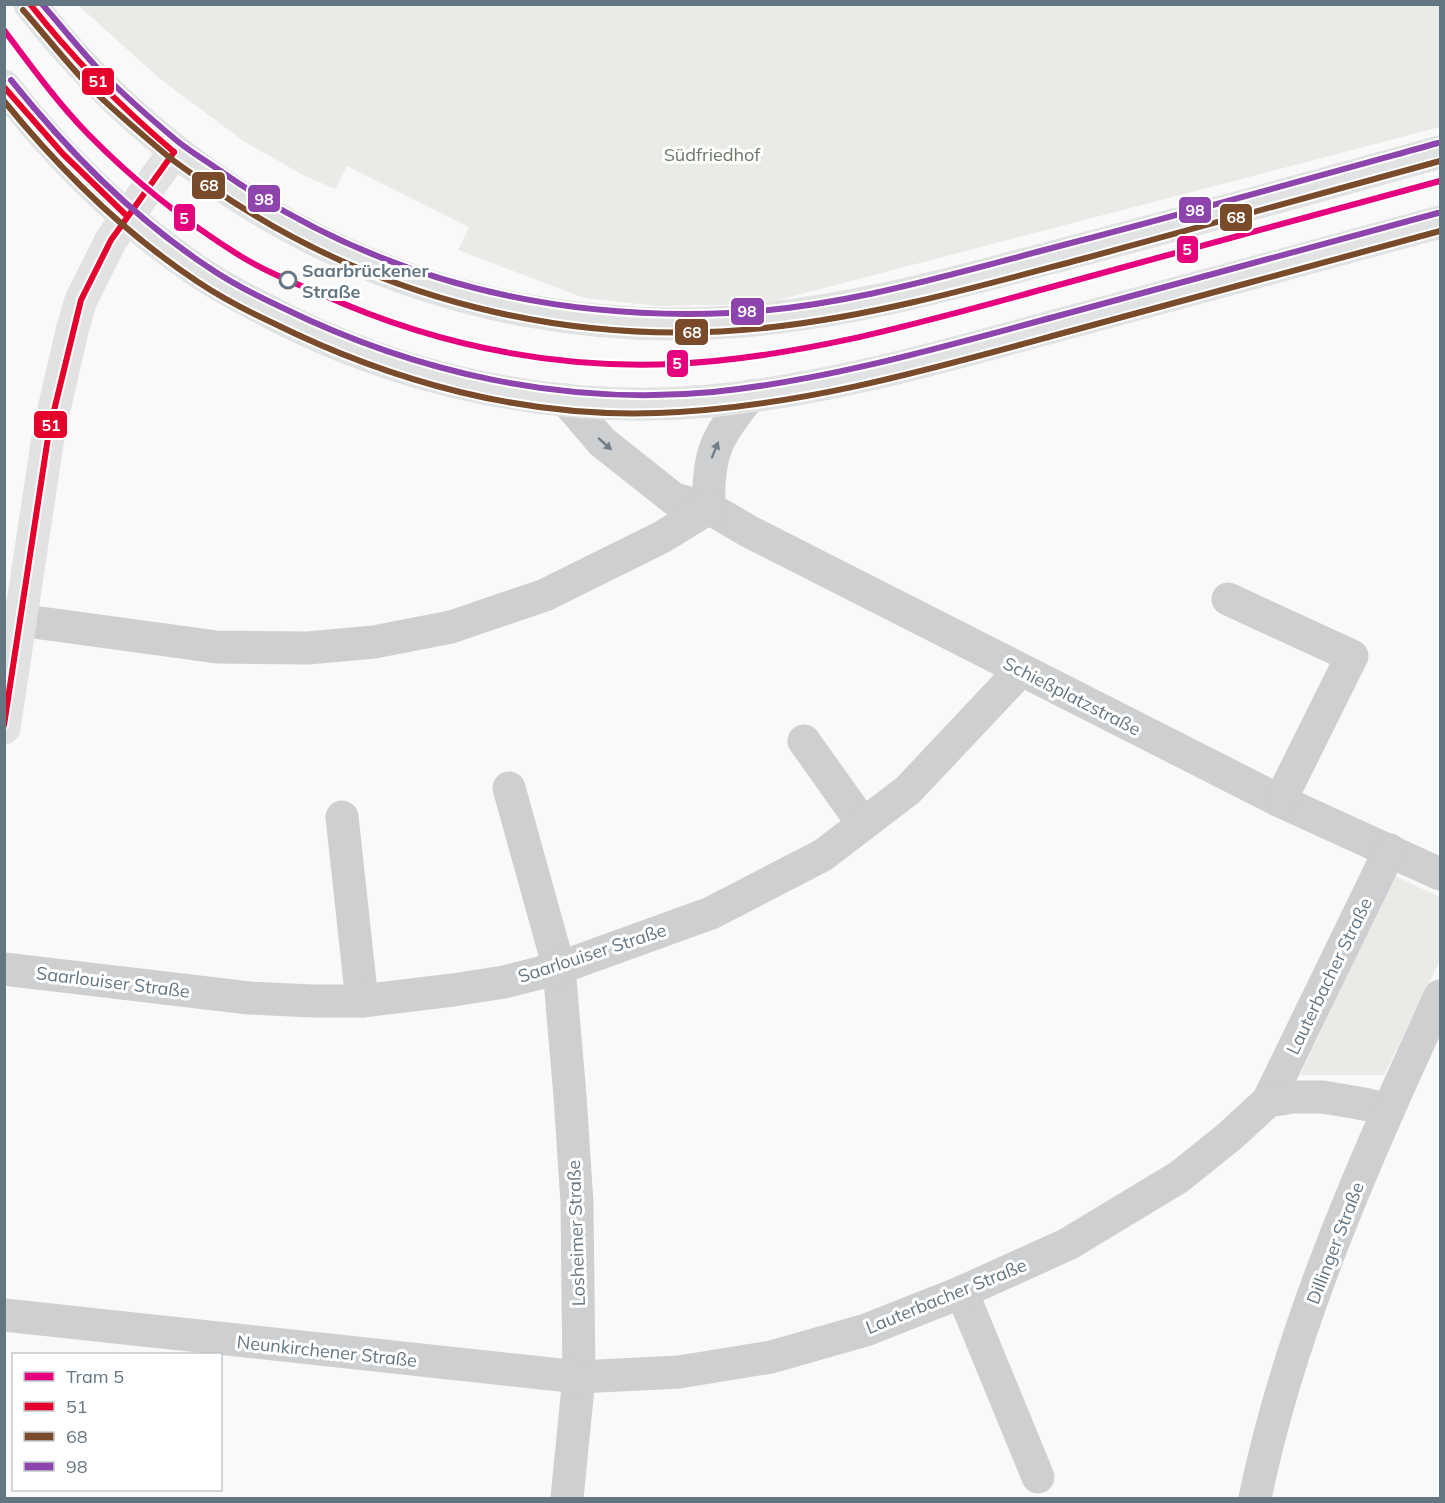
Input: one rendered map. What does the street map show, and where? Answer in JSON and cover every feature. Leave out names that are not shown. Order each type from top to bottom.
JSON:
[{"type":"main road","points":[[30,4],[87,72],[139,123],[174,152],[241,200],[339,251],[404,278],[493,303],[539,313],[599,321],[649,324],[729,322],[806,314],[903,296],[1440,152]]},
{"type":"main road","points":[[4,86],[57,148],[127,216],[197,271],[232,292],[340,346],[389,364],[445,379],[524,395],[566,400],[647,404],[710,401],[870,374],[1440,222]]},
{"type":"main road","points":[[4,728],[13,619],[54,405],[81,300],[127,216],[174,152]]},
{"type":"street","points":[[13,619],[217,647],[308,648],[374,642],[451,627],[545,595],[662,537],[709,508],[708,476],[712,457],[726,427],[750,396]]},
{"type":"street","name":"Schießplatzstraße","points":[[566,400],[602,442],[674,499],[709,508],[750,532],[1280,801],[1440,874]]},
{"type":"street","points":[[1228,599],[1352,656],[1280,801]]},
{"type":"street","name":"Saarlouiser Straße","points":[[4,969],[249,998],[362,1000],[504,982],[559,968],[711,913],[823,855],[908,790],[1021,670]]},
{"type":"street","points":[[804,741],[863,824]]},
{"type":"street","name":"Losheimer Straße","points":[[509,788],[559,968],[577,1203],[579,1377],[567,1498]]},
{"type":"street","points":[[342,818],[362,1000]]},
{"type":"street","name":"Lauterbacher Straße","points":[[579,1377],[679,1372],[771,1357],[866,1330],[962,1292],[1068,1244],[1179,1177],[1230,1136],[1268,1101],[1390,850]]},
{"type":"street","name":"Dillinger Straße","points":[[1255,1498],[1287,1371],[1334,1241],[1388,1110],[1440,996]]},
{"type":"street","points":[[1268,1101],[1293,1097],[1323,1097],[1388,1110]]},
{"type":"street","points":[[962,1292],[1038,1477]]},
{"type":"street","name":"Neunkirchener Straße","points":[[4,1315],[579,1377]]},
{"type":"green space","name":"Südfriedhof","points":[[78,5],[1440,5],[1440,127],[763,304],[658,306],[584,298],[458,250],[469,227],[347,166],[335,189],[303,175],[245,142],[159,78]]},
{"type":"green space","points":[[1395,876],[1440,897],[1440,960],[1384,1075],[1300,1075]]},
{"type":"tram line","name":"5","points":[[4,30],[44,84],[88,134],[142,185],[181,216],[251,262],[301,286],[406,327],[493,350],[582,362],[673,364],[720,360],[768,354],[861,337],[1440,181]]},
{"type":"transit line","name":"51","points":[[30,4],[98,82],[174,152]]},
{"type":"transit line","name":"98","points":[[42,4],[102,73],[157,124],[192,152],[277,207],[337,239],[399,264],[462,285],[526,299],[592,309],[660,314],[729,313],[772,310],[859,296],[987,265],[1438,143]]},
{"type":"transit line","name":"68","points":[[23,10],[89,86],[135,129],[208,185],[271,225],[337,259],[406,287],[477,308],[550,322],[623,331],[698,332],[773,327],[890,307],[1044,269],[1440,161]]},
{"type":"transit line","name":"98","points":[[11,80],[78,157],[127,205],[180,248],[244,289],[334,331],[385,351],[492,380],[547,389],[602,394],[657,395],[713,392],[756,387],[842,371],[970,340],[1438,213]]},
{"type":"transit line","name":"51","points":[[4,87],[63,154],[127,216]]},
{"type":"transit line","name":"68","points":[[4,101],[25,127],[94,199],[144,243],[225,299],[318,344],[412,379],[460,392],[558,409],[608,413],[709,410],[759,404],[859,386],[958,362],[1440,231]]},
{"type":"transit line","name":"51","points":[[4,725],[49,431],[81,300],[111,240],[174,152]]},
{"type":"place","name":"Saarbrückener Straße","points":[[288,280]]}]
